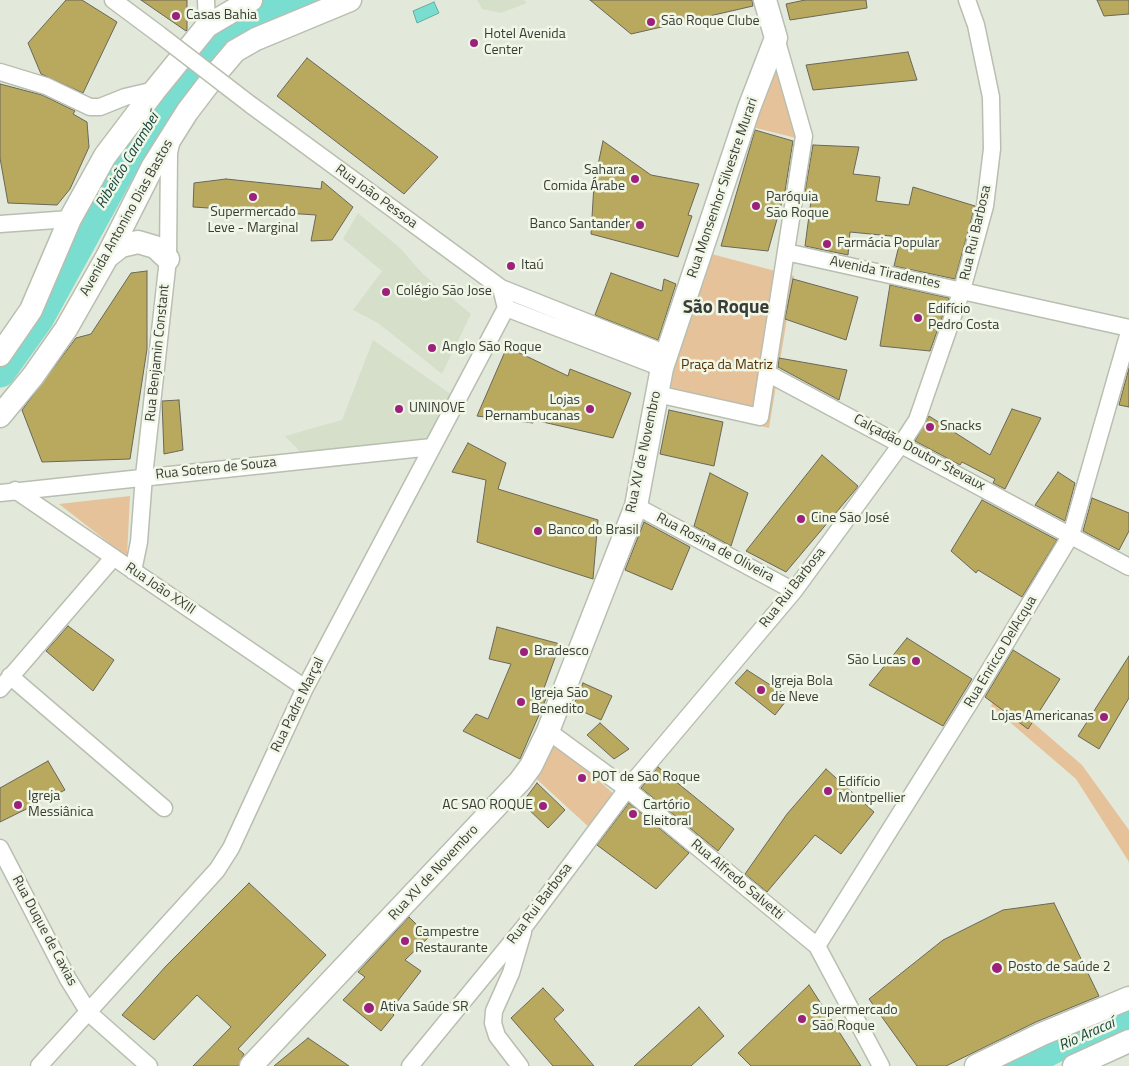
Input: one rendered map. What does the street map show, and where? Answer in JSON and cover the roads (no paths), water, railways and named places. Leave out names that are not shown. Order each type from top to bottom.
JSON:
[{"type":"main road","points":[[0,356],[31,310],[70,219],[106,156],[154,90],[207,26],[251,0]]},
{"type":"main road","name":"Avenida Antonino Dias Bastos","points":[[0,416],[33,376],[66,329],[107,257],[153,166],[173,134],[235,51],[256,39],[350,0]]},
{"type":"main road","points":[[765,0],[776,38]]},
{"type":"main road","name":"Rua Monsenhor Silvestre Murari","points":[[665,361],[749,108],[776,38]]},
{"type":"main road","points":[[107,257],[121,246],[138,242],[155,247],[168,259]]},
{"type":"main road","name":"Rua XV de Novembro","points":[[251,1066],[520,781],[531,766],[548,732],[636,506],[665,361]]},
{"type":"main road","points":[[976,1066],[1042,1034],[1129,998]]},
{"type":"main road","points":[[1074,1066],[1129,1041]]},
{"type":"street","name":"Rua João Pessoa","points":[[113,0],[251,105],[501,288],[665,361]]},
{"type":"street","points":[[206,0],[207,26]]},
{"type":"street","name":"Rua Rui Barbosa","points":[[410,1066],[524,928],[627,789],[794,591],[917,420],[962,290],[985,206],[992,149],[991,97],[976,25],[968,0]]},
{"type":"street","points":[[657,394],[760,417],[804,136],[776,38]]},
{"type":"street","points":[[0,72],[46,86],[90,107],[100,107],[125,97],[154,90]]},
{"type":"street","name":"Rua Benjamin Constant","points":[[133,571],[139,542],[144,476],[168,259],[169,154],[173,134]]},
{"type":"street","points":[[0,224],[70,219]]},
{"type":"street","name":"Avenida Tiradentes","points":[[786,252],[1129,328]]},
{"type":"street","points":[[501,288],[506,308],[665,361]]},
{"type":"street","name":"Rua Padre Marçal","points":[[39,1066],[90,1013],[217,870],[231,848],[305,688],[506,308]]},
{"type":"street","name":"Rua Enricco DelAcqua","points":[[817,946],[972,699],[1071,535],[1129,332]]},
{"type":"street","name":"Calçadão Doutor Stevaux","points":[[767,373],[902,443],[1129,567]]},
{"type":"street","name":"Rua Sotero de Souza","points":[[8,491],[432,447]]},
{"type":"street","name":"Rua João XXIII","points":[[8,491],[133,571],[305,688]]},
{"type":"street","name":"Rua Rosina de Oliveira","points":[[636,506],[794,591]]},
{"type":"street","points":[[112,558],[5,682],[164,808]]},
{"type":"street","name":"Rua Alfredo Salvetti","points":[[548,732],[627,789],[817,946],[881,1066]]},
{"type":"street","name":"Rua Duque de Caxias","points":[[0,848],[68,979],[90,1013],[149,1066]]},
{"type":"street","points":[[520,1066],[497,1036],[493,1023],[494,1011],[511,973],[524,928]]},
{"type":"water","points":[[434,2],[439,13],[417,23],[413,11]]},
{"type":"waterway","name":"Ribeirão Carambeí","points":[[0,372],[38,319],[133,146],[172,91],[202,55],[222,37],[249,22],[303,0]]},
{"type":"waterway","name":"Rio Aracaí","points":[[1018,1066],[1058,1046],[1129,1016]]},
{"type":"place","name":"Casas Bahia","points":[[176,16]]},
{"type":"place","name":"São Roque Clube","points":[[651,22]]},
{"type":"place","name":"Hotel Avenida Center","points":[[474,43]]},
{"type":"place","name":"Sahara Comida Árabe","points":[[635,179]]},
{"type":"place","name":"Supermercado Leve - Marginal","points":[[253,197]]},
{"type":"place","name":"Paróquia São Roque","points":[[756,206]]},
{"type":"place","name":"Banco Santander","points":[[640,225]]},
{"type":"place","name":"Farmácia Popular","points":[[827,244]]},
{"type":"place","name":"Itaú","points":[[511,266]]},
{"type":"place","name":"Colégio São Jose","points":[[386,292]]},
{"type":"place","name":"Edifício Pedro Costa","points":[[918,318]]},
{"type":"place","name":"Anglo São Roque","points":[[432,348]]},
{"type":"place","name":"UNINOVE","points":[[399,409]]},
{"type":"place","name":"Lojas Pernambucanas","points":[[590,409]]},
{"type":"place","name":"Snacks","points":[[930,427]]},
{"type":"place","name":"Cine São José","points":[[801,519]]},
{"type":"place","name":"Banco do Brasil","points":[[538,531]]},
{"type":"place","name":"Bradesco","points":[[524,652]]},
{"type":"place","name":"São Lucas","points":[[916,661]]},
{"type":"place","name":"Igreja Bola de Neve","points":[[761,690]]},
{"type":"place","name":"Igreja São Benedito","points":[[521,702]]},
{"type":"place","name":"Lojas Americanas","points":[[1104,717]]},
{"type":"place","name":"POT de São Roque","points":[[582,778]]},
{"type":"place","name":"Edifício Montpellier","points":[[828,791]]},
{"type":"place","name":"Igreja Messiânica","points":[[18,805]]},
{"type":"place","name":"AC SAO ROQUE","points":[[543,806]]},
{"type":"place","name":"Cartório Eleitoral","points":[[633,814]]},
{"type":"place","name":"Campestre Restaurante","points":[[405,941]]},
{"type":"place","name":"Posto de Saúde 2","points":[[997,968]]},
{"type":"place","name":"Ativa Saúde SR","points":[[369,1008]]},
{"type":"place","name":"Supermercado São Roque","points":[[802,1019]]},
{"type":"district","name":"São Roque","points":[[726,308]]},
{"type":"park label","name":"Praça da Matriz","points":[[727,366]]}]
